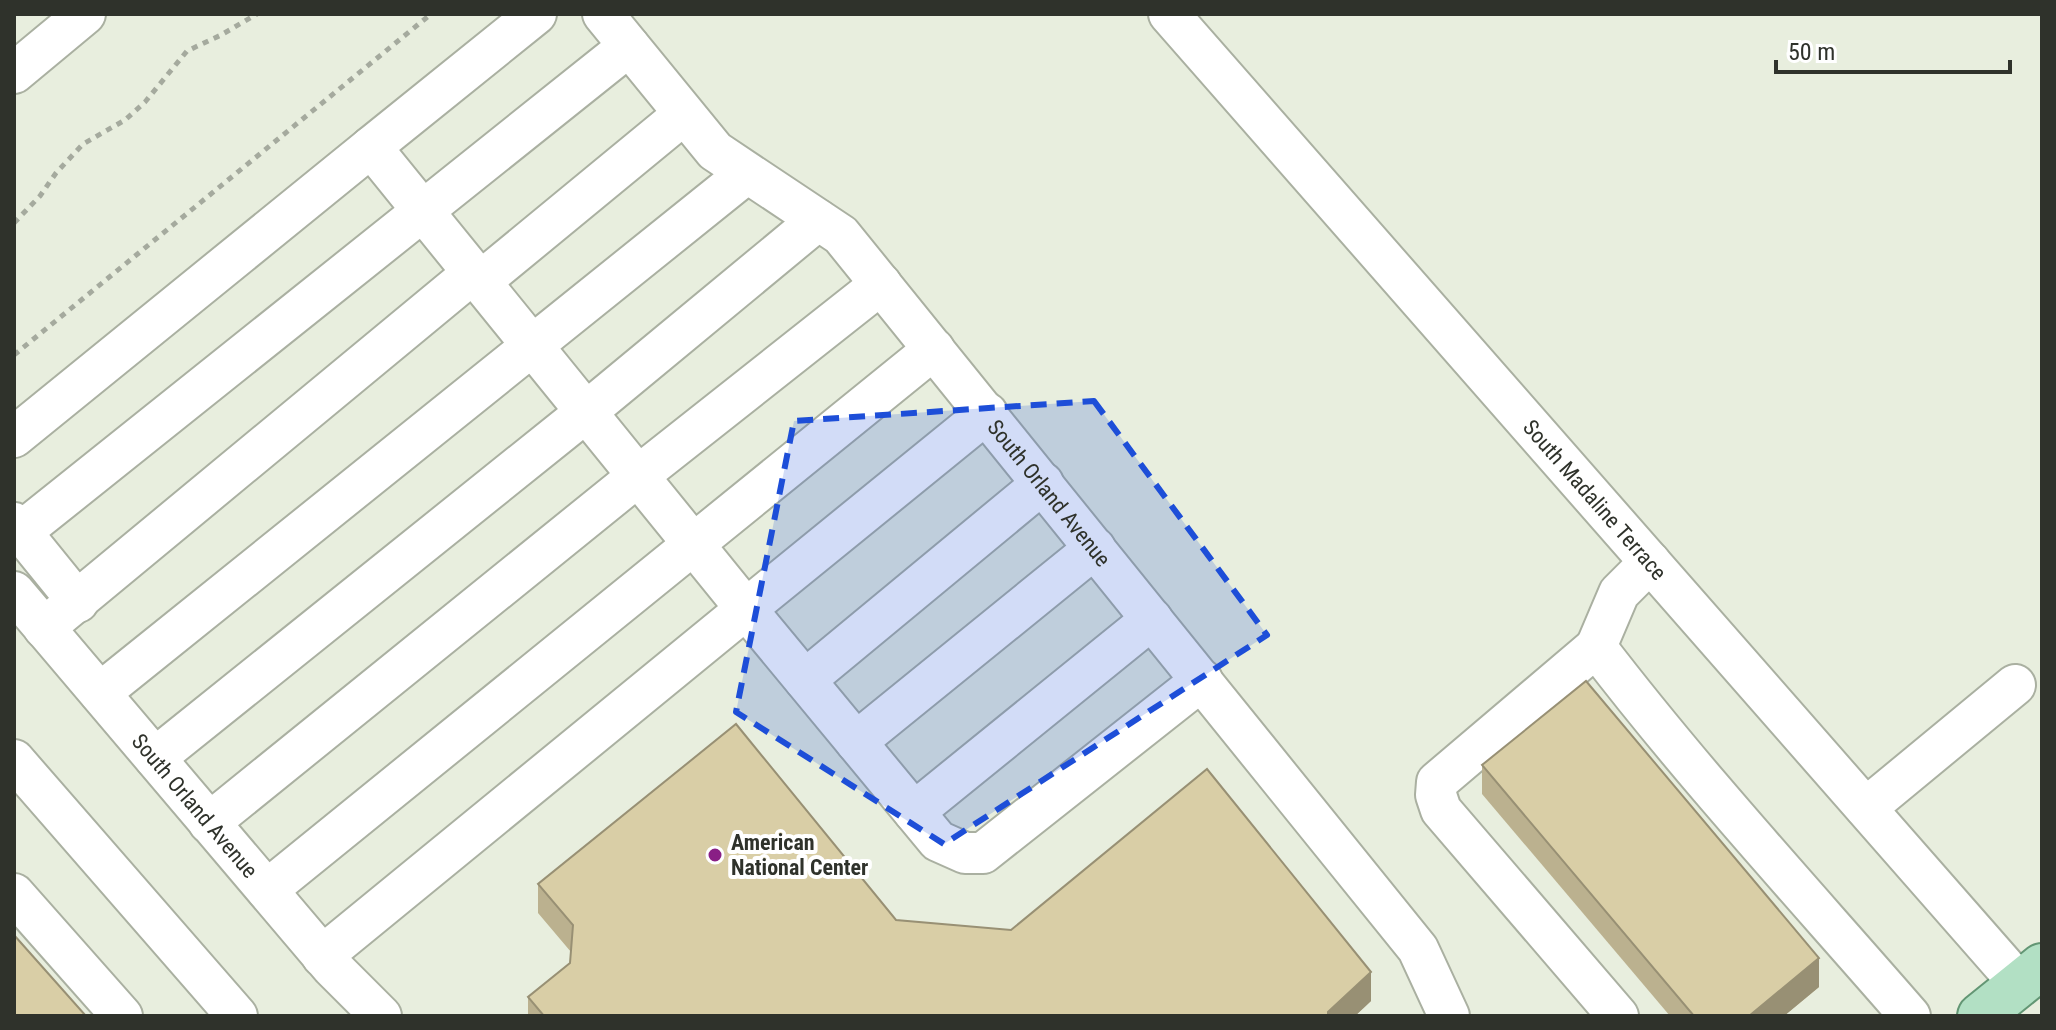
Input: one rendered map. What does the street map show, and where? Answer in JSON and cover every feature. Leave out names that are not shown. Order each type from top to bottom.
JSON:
[{"type":"main road","points":[[1980,1016],[2031,975]]},
{"type":"street","points":[[14,73],[85,14]]},
{"type":"street","points":[[14,437],[536,14]]},
{"type":"street","name":"South Orland Avenue","points":[[603,14],[715,151],[841,235],[1418,949],[1449,1016]]},
{"type":"street","name":"South Madaline Terrace","points":[[1169,14],[1866,808],[2031,975]]},
{"type":"street","points":[[78,602],[18,527],[629,46]]},
{"type":"street","points":[[44,628],[477,277],[684,114]]},
{"type":"street","points":[[371,147],[938,841],[965,853],[983,853],[1202,680]]},
{"type":"street","points":[[100,693],[747,173]]},
{"type":"street","points":[[155,758],[586,412],[818,220]]},
{"type":"street","points":[[209,823],[881,284]]},
{"type":"street","points":[[267,890],[934,349]]},
{"type":"street","points":[[322,956],[987,413]]},
{"type":"street","points":[[805,680],[1043,483]]},
{"type":"street","points":[[856,742],[1095,548]]},
{"type":"street","points":[[1618,1016],[1441,810],[1436,795],[1437,782],[1596,647],[1619,593],[1650,562]]},
{"type":"street","name":"South Orland Avenue","points":[[14,592],[322,956],[381,1016]]},
{"type":"street","points":[[914,812],[1152,619]]},
{"type":"street","points":[[1596,647],[1708,787],[1754,860],[1814,905],[1910,1016]]},
{"type":"street","points":[[1866,808],[2015,685]]},
{"type":"street","points":[[1654,722],[1662,775],[1687,794],[1708,787]]},
{"type":"street","points":[[14,760],[237,1016]]},
{"type":"street","points":[[14,894],[122,1016]]},
{"type":"street","points":[[1773,905],[1793,915],[1814,905]]},
{"type":"path","points":[[14,223],[83,144],[125,120],[145,102],[187,51],[257,14]]},
{"type":"path","points":[[14,355],[431,14]]},
{"type":"highlighted area","points":[[1094,401],[1267,635],[944,844],[736,712],[794,421]]},
{"type":"building","points":[[1586,681],[1819,958],[1749,1016],[1694,1016],[1482,765]]},
{"type":"building","name":"American National Center","points":[[736,724],[896,920],[1011,930],[1207,769],[1371,972],[1328,1012],[1328,1016],[544,1016],[528,997],[570,963],[573,925],[538,884]]},
{"type":"building","points":[[14,935],[86,1016],[14,1016]]},
{"type":"place","name":"American National Center","points":[[715,855]]}]
